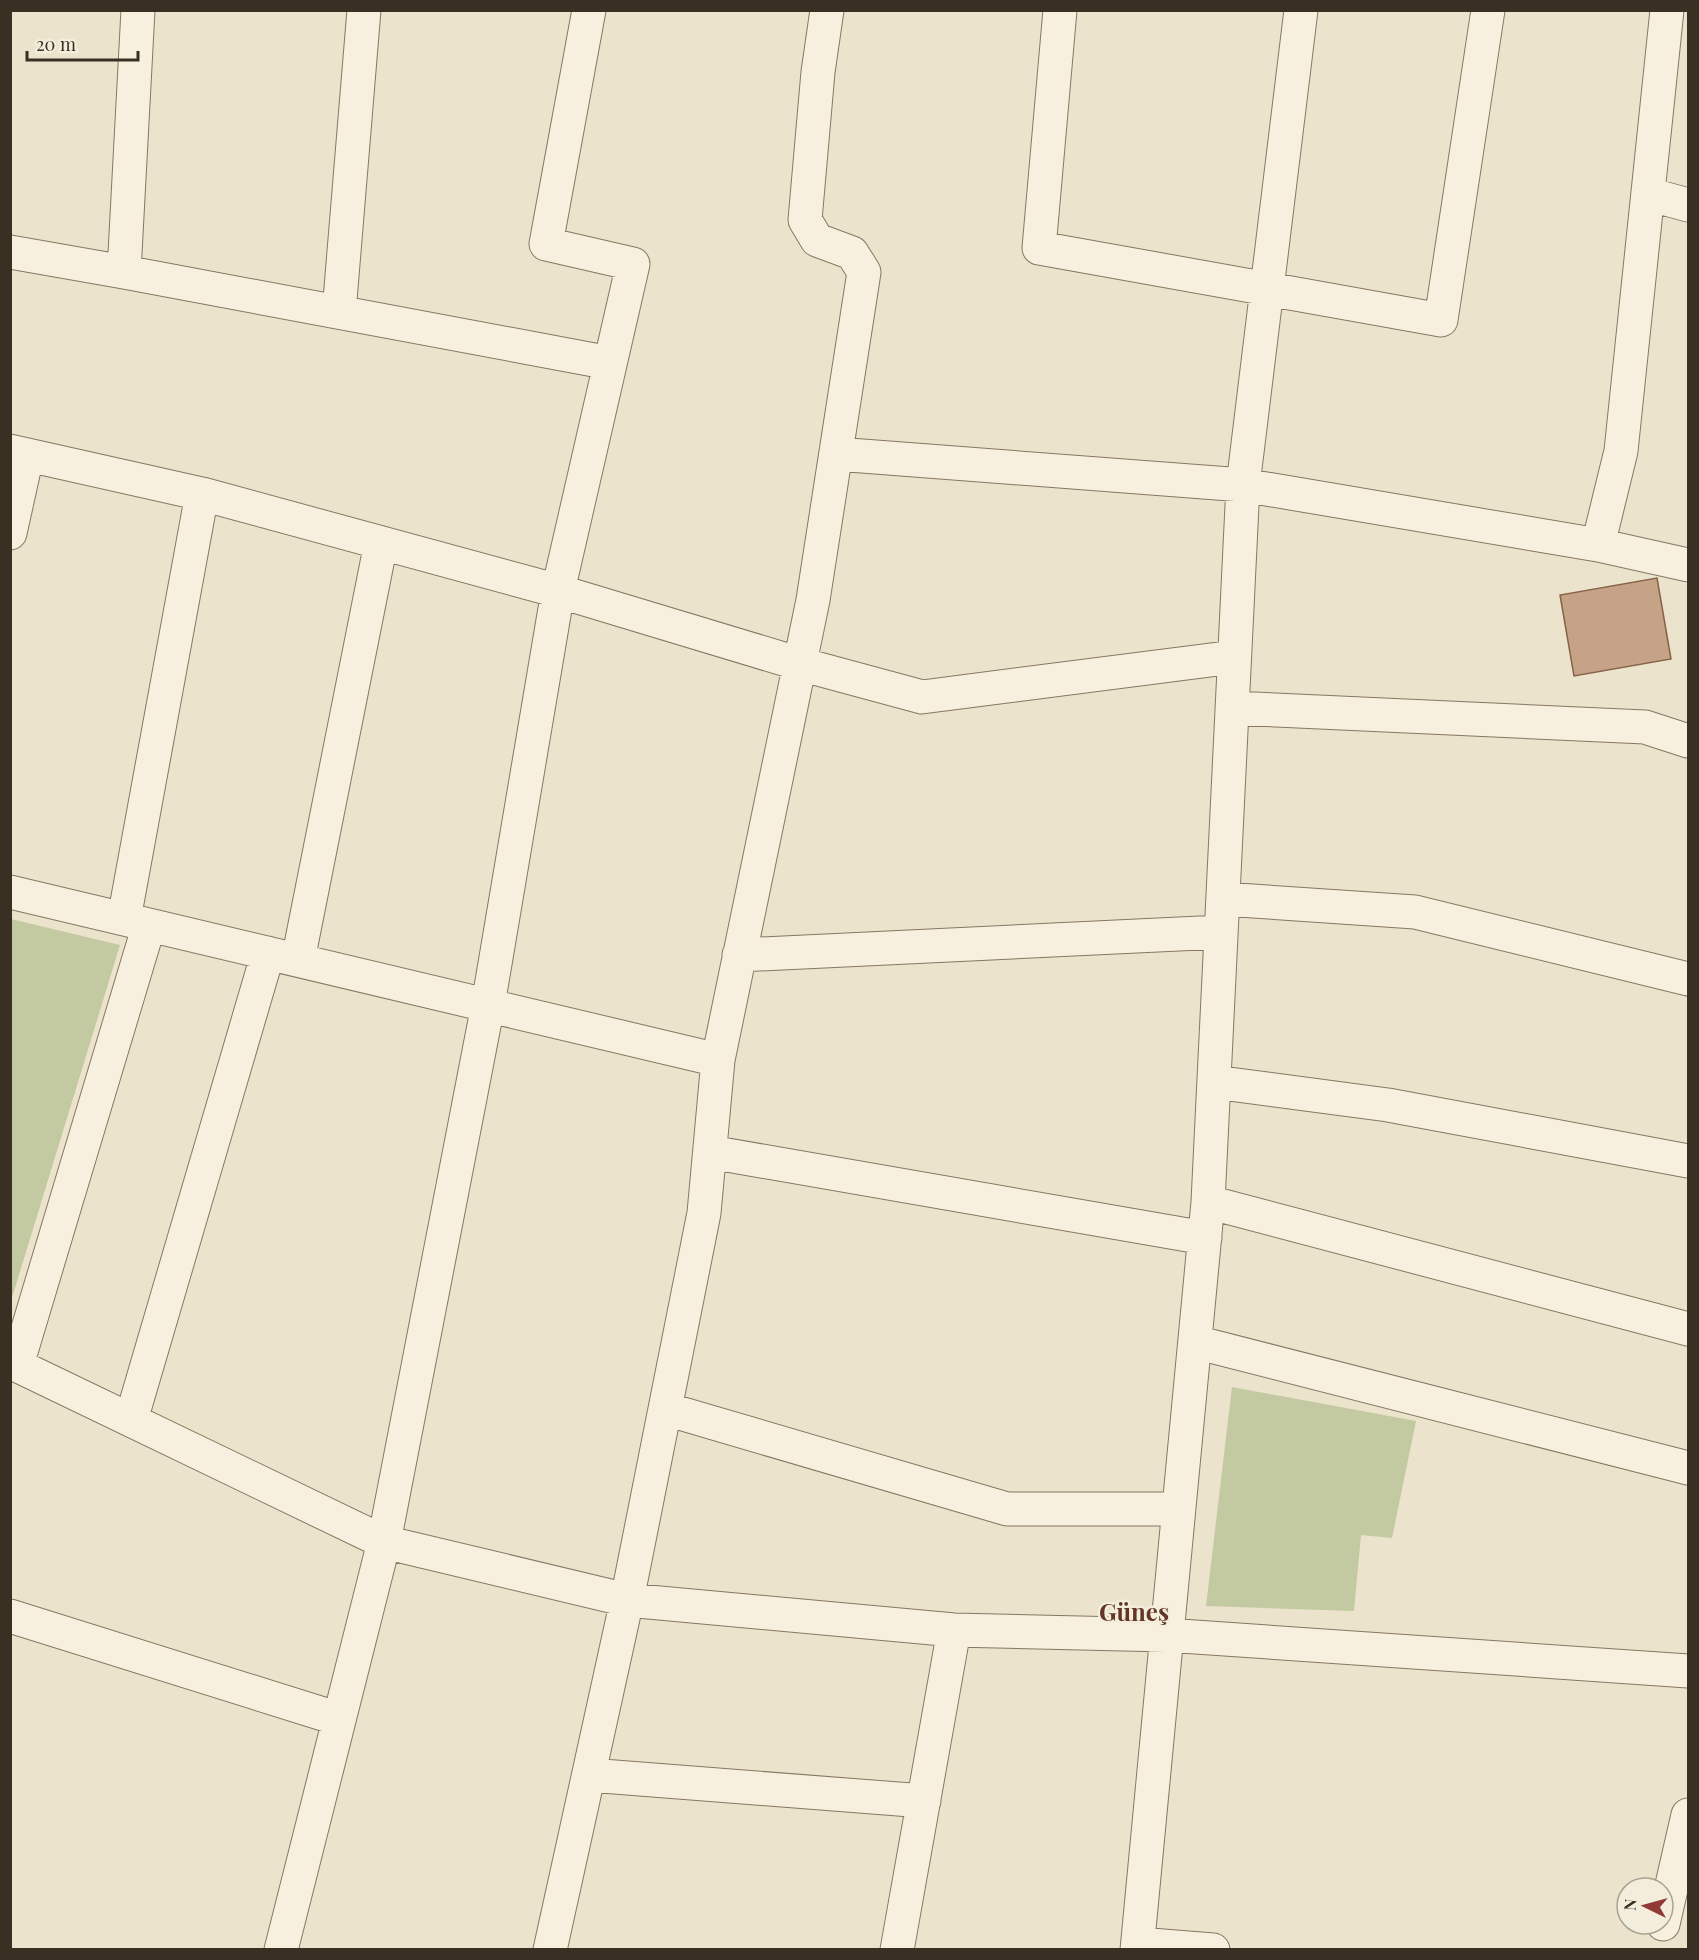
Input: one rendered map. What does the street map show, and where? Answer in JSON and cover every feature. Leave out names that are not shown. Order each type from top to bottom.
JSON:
[{"type":"street","points":[[124,272],[138,10]]},
{"type":"street","points":[[339,312],[364,10]]},
{"type":"street","points":[[281,1950],[384,1542],[488,1005],[558,591],[633,264],[546,244],[589,10]]},
{"type":"street","points":[[550,1950],[627,1600],[704,1213],[718,1060],[813,600],[864,272],[852,254],[817,240],[805,220],[818,72],[827,10]]},
{"type":"street","points":[[1060,10],[1039,248],[1441,320],[1488,10]]},
{"type":"street","points":[[1213,1950],[1138,1947],[1208,1202],[1243,484],[1301,10]]},
{"type":"street","points":[[1598,545],[1621,451],[1667,10]]},
{"type":"street","points":[[1648,194],[1689,205]]},
{"type":"street","points":[[10,252],[610,363]]},
{"type":"street","points":[[10,533],[19,454],[202,494],[558,591],[922,698],[1234,657]]},
{"type":"street","points":[[836,454],[1243,484],[1598,545],[1689,565]]},
{"type":"street","points":[[202,494],[137,922],[14,1363],[384,1542],[627,1600],[954,1630],[1166,1635],[1689,1671]]},
{"type":"street","points":[[131,1420],[283,956],[381,543]]},
{"type":"street","points":[[1232,708],[1645,727],[1689,741]]},
{"type":"street","points":[[10,892],[718,1060]]},
{"type":"street","points":[[1223,899],[1415,912],[1689,979]]},
{"type":"street","points":[[739,955],[1221,932]]},
{"type":"street","points":[[1214,1082],[1388,1105],[1689,1161]]},
{"type":"street","points":[[710,1152],[1205,1238]]},
{"type":"street","points":[[1208,1202],[1689,1329]]},
{"type":"street","points":[[1195,1342],[1689,1468]]},
{"type":"street","points":[[666,1409],[1007,1509],[1178,1509]]},
{"type":"street","points":[[10,1616],[339,1719]]},
{"type":"street","points":[[897,1950],[954,1630]]},
{"type":"street","points":[[589,1775],[924,1801]]},
{"type":"street","points":[[1674,1876],[1689,1815]]},
{"type":"green space","points":[[10,919],[120,945],[11,1301]]},
{"type":"green space","points":[[1232,1387],[1416,1421],[1392,1538],[1361,1535],[1354,1611],[1206,1606]]},
{"type":"building","points":[[1657,578],[1671,659],[1574,676],[1560,595]]},
{"type":"district","name":"Güneş","points":[[1134,1611]]}]
